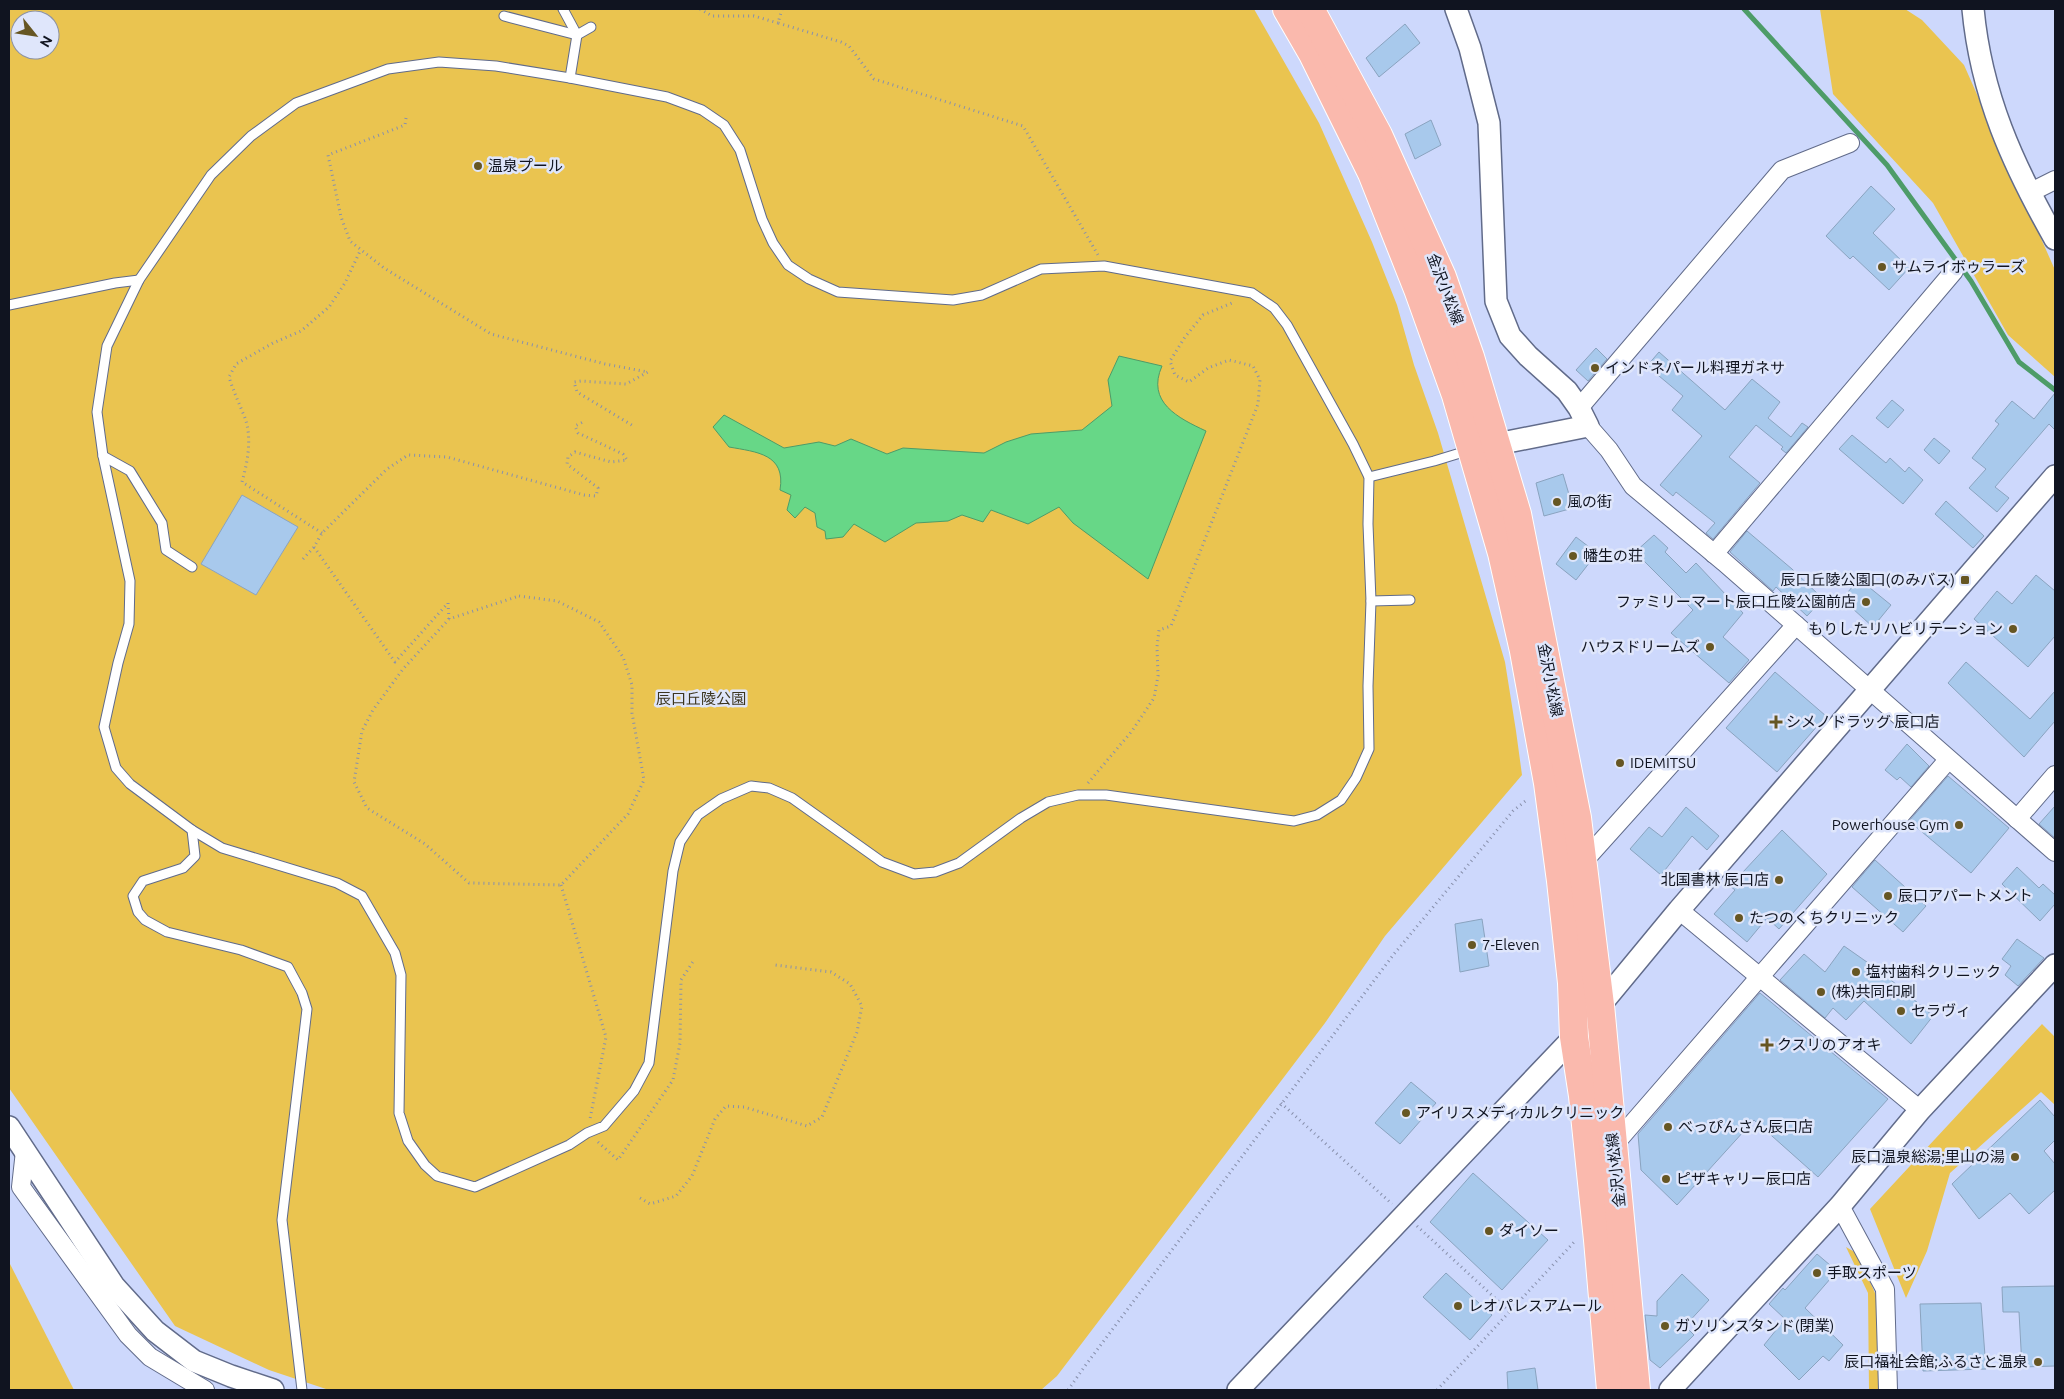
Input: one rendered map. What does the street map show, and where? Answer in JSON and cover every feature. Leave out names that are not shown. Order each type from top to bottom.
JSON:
[{"type":"main road","name":"金沢小松線","points":[[1286,9],[1313,54],[1372,173],[1418,288],[1456,395],[1502,553],[1524,651],[1547,784],[1561,881],[1572,982],[1574,1037],[1583,1096],[1610,1390]]},
{"type":"main road","name":"金沢小松線","points":[[1310,9],[1378,135],[1442,277],[1497,444],[1517,514],[1577,818],[1583,862],[1600,1005],[1636,1390]]},
{"type":"street","points":[[1456,9],[1470,48],[1489,123],[1496,301],[1510,336],[1528,356],[1567,391],[1583,417],[1609,450],[1633,486],[1796,625],[2055,852]]},
{"type":"street","points":[[1973,9],[1976,44],[1998,125],[2029,193],[2055,239]]},
{"type":"street","points":[[1471,449],[1497,444],[1583,417],[1782,170],[1850,143]]},
{"type":"street","points":[[2029,193],[2055,180]]},
{"type":"street","points":[[1714,554],[1954,272]]},
{"type":"street","points":[[1238,1390],[1574,1037],[1679,910],[2055,476]]},
{"type":"street","points":[[1583,862],[1796,625]]},
{"type":"street","points":[[1614,1146],[1948,760]]},
{"type":"street","points":[[2017,819],[2055,775]]},
{"type":"street","points":[[1679,910],[1762,976],[1920,1110]]},
{"type":"street","points":[[1670,1390],[1840,1206],[1920,1110],[2055,965]]},
{"type":"street","points":[[9,1127],[114,1286],[155,1331],[194,1361],[273,1390]]},
{"type":"street","points":[[25,1151],[21,1187],[100,1298],[128,1335],[150,1357],[205,1390]]},
{"type":"street","points":[[1840,1206],[1885,1289],[1888,1390]]},
{"type":"lane","points":[[563,9],[577,35],[570,78]]},
{"type":"lane","points":[[504,16],[577,35],[590,27]]},
{"type":"lane","points":[[439,62],[496,66],[667,97],[702,110],[724,124],[740,150],[762,219],[773,243],[788,264],[810,279],[838,292],[953,300],[982,295],[1041,269],[1104,266],[1252,293],[1274,308],[1287,325],[1369,477],[1368,524],[1371,601],[1368,686],[1369,749],[1356,778],[1341,800],[1317,816],[1294,821],[1106,796],[1078,795],[1048,802],[1027,814],[959,863],[935,872],[914,874],[882,862],[792,798],[769,788],[751,786],[720,799],[698,816],[680,842],[673,871],[649,1063],[634,1091],[604,1126],[475,1187],[437,1176],[425,1165],[408,1141],[399,1113],[401,975],[395,953],[362,896],[338,883],[222,848],[192,830],[130,784],[116,768],[104,727],[129,624],[130,581],[103,456],[97,412],[107,346],[139,280],[211,175],[251,136],[296,104],[388,69],[439,62]]},
{"type":"lane","points":[[9,304],[139,280]]},
{"type":"lane","points":[[1369,477],[1434,461],[1471,449]]},
{"type":"lane","points":[[103,456],[130,472],[162,523],[166,550],[192,567]]},
{"type":"lane","points":[[1371,601],[1410,600]]},
{"type":"lane","points":[[192,830],[195,856],[182,868],[143,881],[133,896],[138,912],[145,920],[168,932],[241,950],[288,967],[302,993],[307,1009],[282,1220],[302,1390]]},
{"type":"path","points":[[700,9],[712,16],[754,16],[841,42],[849,46],[874,79],[1022,126],[1104,266]]},
{"type":"path","points":[[778,23],[782,9]]},
{"type":"path","points":[[406,118],[405,125],[328,155],[342,217],[350,240],[384,268],[491,334],[605,364],[648,372],[626,384],[574,382],[577,392],[635,427]]},
{"type":"path","points":[[322,533],[242,482],[248,461],[249,438],[244,414],[235,398],[228,377],[236,364],[273,343],[301,331],[329,307],[345,283],[361,249]]},
{"type":"path","points":[[1078,795],[1132,731],[1154,698],[1158,676],[1157,647],[1160,630],[1171,626],[1258,404],[1260,380],[1252,366],[1229,360],[1208,368],[1188,382],[1175,375],[1170,361],[1184,337],[1203,315],[1252,293]]},
{"type":"path","points":[[303,559],[314,547],[322,533],[387,470],[408,455],[447,457],[584,495],[596,496],[598,488],[567,464],[568,457],[575,452],[610,462],[627,460],[622,454],[578,433],[576,426],[583,422]]},
{"type":"path","points":[[314,547],[395,662],[448,603],[449,619]]},
{"type":"path","points":[[519,596],[556,601],[599,622],[623,657],[632,685],[632,713],[644,780],[628,814],[561,885],[469,883],[425,844],[367,808],[354,782],[362,731],[373,710],[403,669],[449,619],[519,596]]},
{"type":"path","points":[[1068,1390],[1394,954],[1513,811],[1547,784]]},
{"type":"path","points":[[561,885],[606,1037],[587,1133],[618,1160],[673,1080],[680,1043],[681,980],[694,960]]},
{"type":"path","points":[[640,1198],[650,1204],[676,1196],[692,1176],[715,1119],[726,1106],[744,1107],[807,1126],[822,1117],[857,1032],[862,1006],[850,984],[831,972],[775,965]]},
{"type":"path","points":[[1437,1390],[1595,1220]]},
{"type":"green space","name":"辰口丘陵公園","points":[[9,9],[1254,9],[1319,123],[1372,242],[1397,305],[1414,365],[1438,433],[1505,662],[1522,775],[1385,936],[1325,1023],[1057,1376],[1041,1390],[329,1390],[269,1370],[175,1326],[9,1088]]},
{"type":"green space","points":[[1820,9],[1905,9],[1922,20],[1964,65],[2055,270],[2055,377],[2008,335],[1933,203],[1833,94]]},
{"type":"green space","points":[[2042,1024],[2055,1037],[2055,1105],[2041,1092],[1950,1173],[1927,1251],[1906,1298],[1870,1209]]},
{"type":"green space","points":[[1846,1247],[1858,1254],[1878,1300],[1881,1390],[1869,1390],[1868,1293]]},
{"type":"green space","points":[[9,1262],[74,1390],[9,1390]]},
{"type":"shaded area","points":[[1119,356],[1162,366],[1158,379],[1158,390],[1167,407],[1185,420],[1206,431],[1148,579],[1073,523],[1059,507],[1028,524],[991,510],[983,522],[962,515],[948,521],[916,523],[885,542],[854,524],[843,537],[826,539],[825,531],[817,527],[815,513],[805,507],[795,518],[787,510],[791,495],[780,490],[781,478],[774,462],[759,453],[729,447],[713,427],[724,415],[784,448],[819,442],[835,446],[851,439],[887,454],[903,448],[984,453],[1006,442],[1031,434],[1082,430],[1112,406],[1108,380]]},
{"type":"building","points":[[1405,24],[1420,43],[1379,77],[1366,58]]},
{"type":"building","points":[[1431,120],[1441,145],[1415,159],[1405,134]]},
{"type":"building","points":[[1871,186],[1895,209],[1873,233],[1909,268],[1889,290],[1853,256],[1850,259],[1826,236]]},
{"type":"building","points":[[1596,348],[1607,359],[1588,381],[1576,370]]},
{"type":"building","points":[[1659,352],[1725,410],[1752,379],[1780,402],[1768,418],[1791,437],[1802,423],[1808,427],[1786,453],[1781,449],[1783,447],[1756,425],[1729,457],[1760,483],[1713,539],[1706,533],[1715,523],[1676,492],[1673,496],[1660,485],[1702,436],[1672,410],[1683,396],[1647,366]]},
{"type":"building","points":[[2055,393],[2055,430],[2049,424],[1995,487],[2009,498],[1997,512],[1969,488],[1986,469],[1972,458],[1999,424],[1995,421],[2012,401],[2034,419]]},
{"type":"building","points":[[1892,400],[1904,410],[1888,428],[1876,418]]},
{"type":"building","points":[[1852,435],[1886,463],[1890,458],[1905,472],[1909,467],[1923,480],[1903,504],[1839,449]]},
{"type":"building","points":[[1934,438],[1950,451],[1939,464],[1924,450]]},
{"type":"building","points":[[1563,474],[1573,508],[1544,516],[1536,483]]},
{"type":"building","points":[[242,495],[298,527],[256,595],[201,564]]},
{"type":"building","points":[[1946,501],[1984,536],[1973,548],[1935,514]]},
{"type":"building","points":[[1747,531],[1792,569],[1823,599],[1807,616],[1776,587],[1773,591],[1730,552]]},
{"type":"building","points":[[1654,535],[1668,548],[1665,552],[1686,573],[1696,563],[1743,613],[1723,637],[1749,660],[1729,683],[1671,633],[1693,610],[1635,552]]},
{"type":"building","points":[[1576,537],[1597,553],[1576,580],[1556,564]]},
{"type":"building","name":"もりしたリハビリテーション","points":[[2036,575],[2055,591],[2055,636],[2028,667],[1974,619],[1997,591],[2012,604]]},
{"type":"building","name":"ファミリーマート辰口丘陵公園前店","points":[[1859,579],[1891,605],[1873,627],[1842,599]]},
{"type":"building","points":[[1966,662],[2030,719],[2055,691],[2055,721],[2024,757],[1948,683]]},
{"type":"building","name":"シメノドラッグ 辰口店","points":[[1775,672],[1826,716],[1777,772],[1726,728]]},
{"type":"building","points":[[1907,744],[1929,766],[1911,787],[1900,777],[1897,780],[1885,770]]},
{"type":"building","name":"Powerhouse Gym","points":[[1948,776],[2009,828],[1971,873],[1909,821]]},
{"type":"building","points":[[2055,806],[2055,838],[2039,824]]},
{"type":"building","points":[[1686,807],[1719,836],[1707,850],[1692,836],[1661,875],[1630,849],[1649,827],[1662,837]]},
{"type":"building","name":"北国書林 辰口店","points":[[1782,830],[1827,874],[1779,929],[1767,918],[1747,942],[1714,914],[1735,890],[1730,886]]},
{"type":"building","name":"辰口アパートメント","points":[[1875,860],[1926,906],[1903,932],[1852,887]]},
{"type":"building","points":[[2017,867],[2039,888],[2043,884],[2055,895],[2055,904],[2040,921],[2002,884]]},
{"type":"building","name":"7-Eleven","points":[[1482,919],[1489,966],[1460,972],[1455,924]]},
{"type":"building","points":[[2017,939],[2044,958],[2018,986],[2005,975],[2011,966],[2002,959]]},
{"type":"building","points":[[1844,946],[1884,974],[1933,1016],[1911,1044],[1864,1001],[1846,1020],[1833,1008],[1825,1018],[1780,980],[1804,954],[1825,972]]},
{"type":"building","name":"クスリのアオキ","points":[[1760,993],[1888,1099],[1818,1177],[1754,1120],[1677,1205],[1641,1170],[1638,1134]]},
{"type":"building","name":"アイリスメディカルクリニック","points":[[1411,1082],[1436,1103],[1400,1144],[1375,1123]]},
{"type":"building","name":"辰口温泉総湯;里山の湯","points":[[2040,1100],[2055,1117],[2055,1140],[2044,1151],[2055,1164],[2055,1190],[2029,1214],[2010,1193],[1979,1219],[1952,1184]]},
{"type":"building","name":"ダイソー","points":[[1473,1173],[1548,1240],[1502,1290],[1430,1222]]},
{"type":"building","points":[[1817,1254],[1837,1271],[1805,1308],[1843,1345],[1829,1361],[1823,1356],[1799,1380],[1764,1345],[1785,1319],[1769,1304],[1783,1288],[1785,1290]]},
{"type":"building","name":"レオパレスアムール","points":[[1446,1273],[1492,1315],[1470,1340],[1423,1297]]},
{"type":"building","points":[[1682,1274],[1709,1300],[1685,1326],[1694,1335],[1660,1368],[1650,1360],[1645,1315],[1657,1316],[1657,1301]]},
{"type":"building","points":[[2055,1286],[2055,1366],[2022,1367],[2019,1312],[2003,1312],[2002,1287]]},
{"type":"building","points":[[1981,1303],[1986,1369],[1923,1371],[1920,1304]]},
{"type":"building","points":[[1535,1368],[1538,1390],[1508,1390],[1507,1372]]},
{"type":"waterway","points":[[1744,9],[1887,165],[1971,281],[2019,362],[2055,390]]},
{"type":"place","name":"温泉プール","points":[[478,166]]},
{"type":"place","name":"サムライボゥラーズ","points":[[1882,267]]},
{"type":"place","name":"インドネパール料理ガネサ","points":[[1595,368]]},
{"type":"place","name":"風の街","points":[[1557,502]]},
{"type":"place","name":"幡生の荘","points":[[1573,556]]},
{"type":"place","name":"辰口丘陵公園口(のみバス)","points":[[1965,580]]},
{"type":"place","name":"ファミリーマート辰口丘陵公園前店","points":[[1866,602]]},
{"type":"place","name":"もりしたリハビリテーション","points":[[2013,629]]},
{"type":"place","name":"ハウスドリームズ","points":[[1710,647]]},
{"type":"place","name":"シメノドラッグ 辰口店","points":[[1776,722]]},
{"type":"place","name":"IDEMITSU","points":[[1620,763]]},
{"type":"place","name":"Powerhouse Gym","points":[[1959,825]]},
{"type":"place","name":"北国書林 辰口店","points":[[1779,880]]},
{"type":"place","name":"辰口アパートメント","points":[[1888,896]]},
{"type":"place","name":"たつのくちクリニック","points":[[1739,918]]},
{"type":"place","name":"7-Eleven","points":[[1472,945]]},
{"type":"place","name":"塩村歯科クリニック","points":[[1856,972]]},
{"type":"place","name":"(株)共同印刷","points":[[1821,992]]},
{"type":"place","name":"セラヴィ","points":[[1901,1011]]},
{"type":"place","name":"クスリのアオキ","points":[[1767,1045]]},
{"type":"place","name":"アイリスメディカルクリニック","points":[[1406,1113]]},
{"type":"place","name":"べっぴんさん辰口店","points":[[1668,1127]]},
{"type":"place","name":"辰口温泉総湯;里山の湯","points":[[2015,1157]]},
{"type":"place","name":"ピザキャリー辰口店","points":[[1666,1179]]},
{"type":"place","name":"ダイソー","points":[[1489,1231]]},
{"type":"place","name":"手取スポーツ","points":[[1817,1273]]},
{"type":"place","name":"レオパレスアムール","points":[[1458,1306]]},
{"type":"place","name":"ガソリンスタンド(閉業)","points":[[1665,1326]]},
{"type":"place","name":"辰口福祉会館;ふるさと温泉","points":[[2038,1362]]}]
